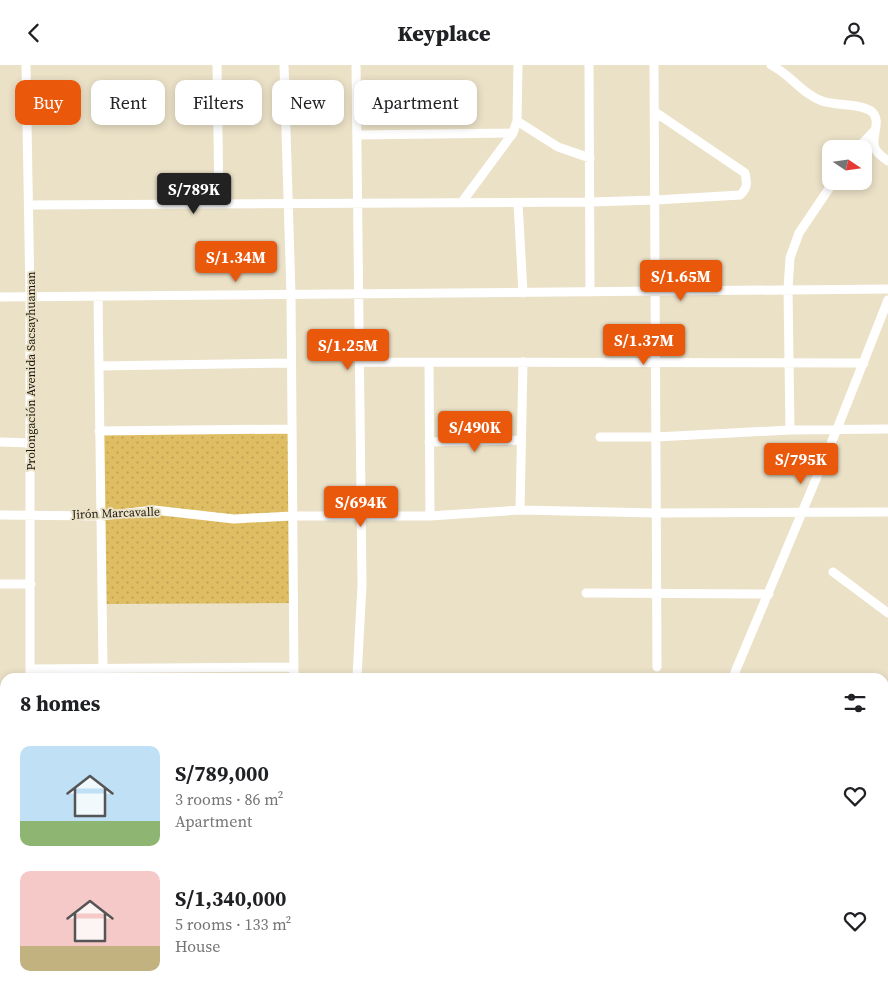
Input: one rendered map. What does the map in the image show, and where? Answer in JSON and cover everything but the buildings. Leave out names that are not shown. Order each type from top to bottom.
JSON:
[{"type":"street","name":"Prolongación Avenida Sacsayhuaman","points":[[26,65],[30,205],[30,673]]},
{"type":"street","points":[[217,65],[219,203]]},
{"type":"street","points":[[284,65],[291,295],[294,673]]},
{"type":"street","points":[[356,65],[362,516],[362,585],[357,673]]},
{"type":"street","points":[[462,202],[514,133],[517,121],[518,65]]},
{"type":"street","points":[[589,65],[590,292]]},
{"type":"street","points":[[654,65],[657,667]]},
{"type":"street","points":[[771,65],[822,101],[864,108],[872,112],[876,119],[874,146],[878,154],[888,161]]},
{"type":"street","points":[[30,205],[656,201],[740,195],[746,189],[747,183],[744,173],[655,112]]},
{"type":"street","points":[[517,121],[558,147],[590,158]]},
{"type":"street","points":[[866,140],[876,130]]},
{"type":"street","points":[[358,135],[514,133]]},
{"type":"street","points":[[790,429],[788,289],[790,258],[799,233],[828,190]]},
{"type":"street","points":[[518,203],[523,293]]},
{"type":"street","points":[[0,297],[888,289]]},
{"type":"street","points":[[98,296],[103,668]]},
{"type":"street","points":[[735,673],[837,429],[888,300]]},
{"type":"street","points":[[359,362],[864,363]]},
{"type":"street","points":[[520,510],[523,362]]},
{"type":"street","points":[[99,365],[291,363]]},
{"type":"street","points":[[429,363],[430,516]]},
{"type":"street","points":[[99,431],[292,429]]},
{"type":"street","points":[[600,437],[656,437],[790,429],[888,429]]},
{"type":"street","points":[[429,442],[521,440]]},
{"type":"street","points":[[0,442],[31,443]]},
{"type":"street","name":"Jirón Marcavalle","points":[[0,515],[100,516],[154,510],[234,519],[292,516],[430,516],[520,510],[656,513],[888,512]]},
{"type":"street","points":[[833,571],[888,613]]},
{"type":"street","points":[[0,584],[30,584]]},
{"type":"street","points":[[586,593],[658,595],[769,594]]},
{"type":"street","points":[[30,673],[103,668],[294,667]]},
{"type":"shaded area","points":[[292,429],[293,603],[102,604],[99,431]]}]
